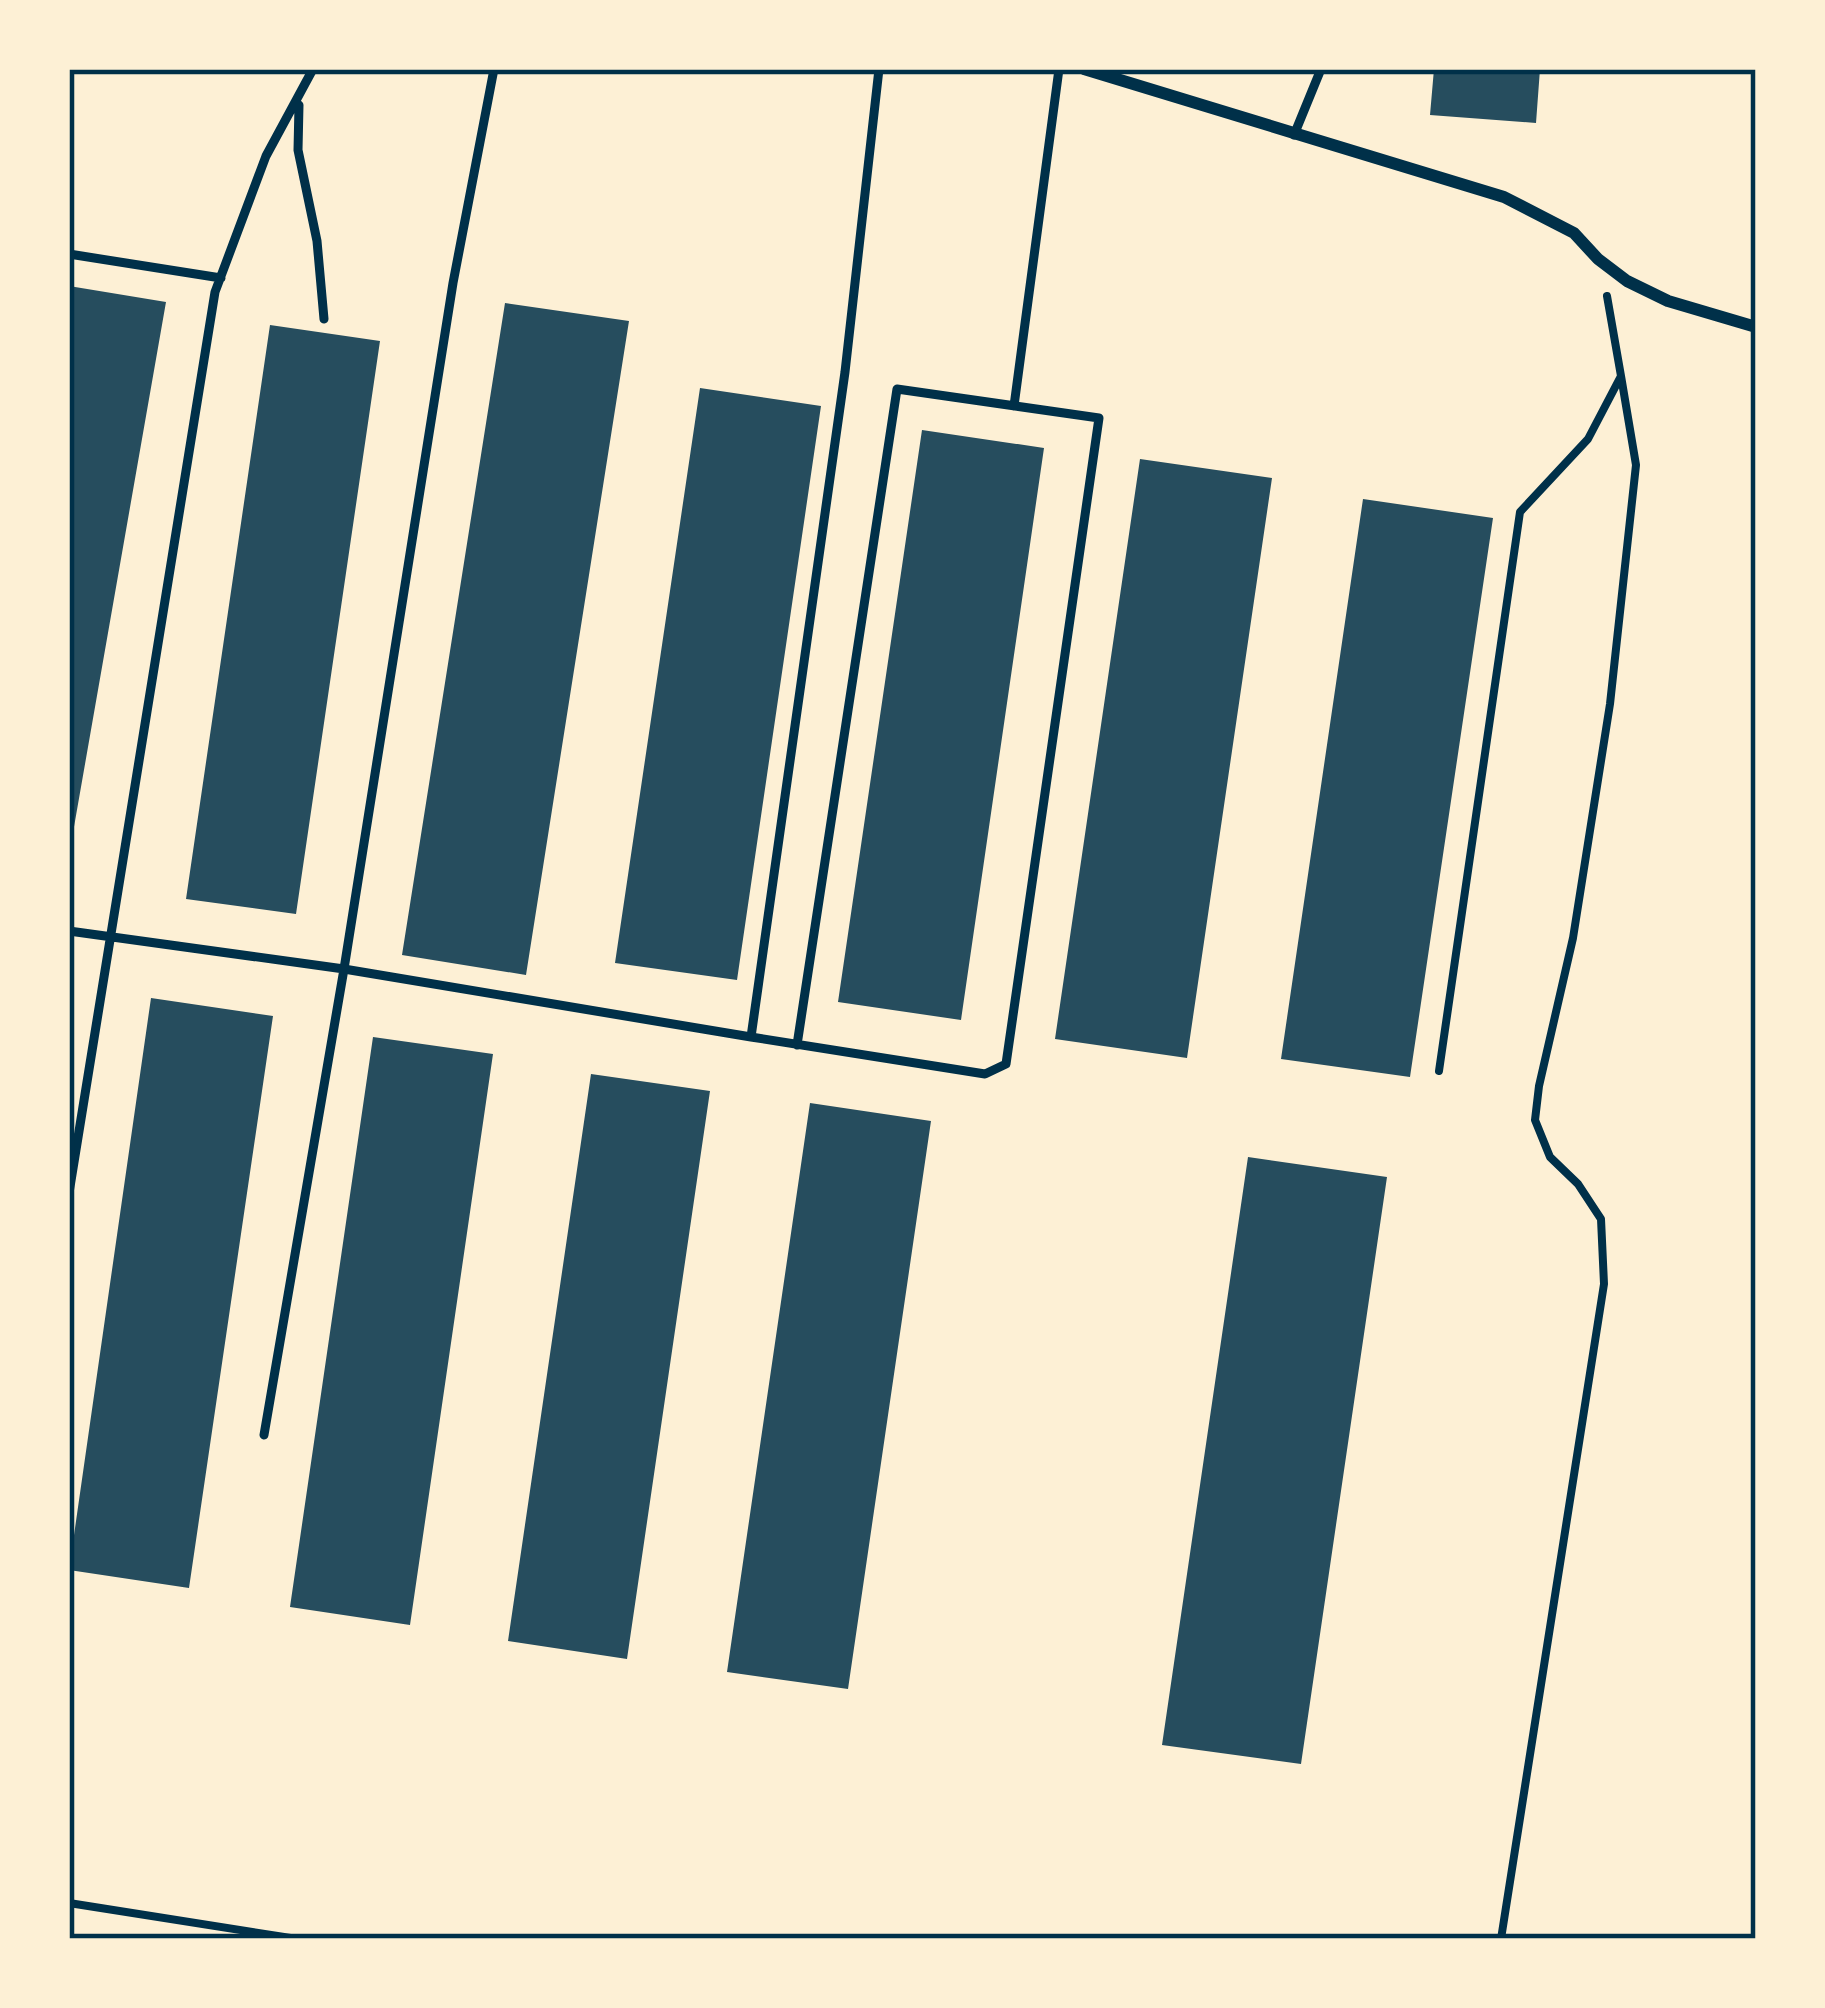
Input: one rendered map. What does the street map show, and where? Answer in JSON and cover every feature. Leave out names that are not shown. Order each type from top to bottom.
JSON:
[{"type":"street","points":[[1084,69],[1504,197],[1574,233],[1627,281],[1668,301],[1756,327]]},
{"type":"lane","points":[[69,1193],[220,278],[266,156],[314,69]]},
{"type":"lane","points":[[264,1435],[453,283],[494,69]]},
{"type":"lane","points":[[751,1037],[845,372],[879,69]]},
{"type":"lane","points":[[1014,406],[1059,69]]},
{"type":"lane","points":[[1294,135],[1322,69]]},
{"type":"lane","points":[[299,99],[298,150],[316,242],[324,319]]},
{"type":"lane","points":[[69,254],[220,278]]},
{"type":"lane","points":[[69,931],[344,969],[797,1045],[985,1074],[1006,1064],[1100,418],[897,389],[797,1045]]},
{"type":"path","points":[[1501,1939],[1604,1284],[1601,1219],[1578,1184],[1550,1157],[1535,1120],[1573,938],[1610,704],[1636,465],[1598,259]]},
{"type":"path","points":[[1439,1071],[1520,512],[1588,439],[1621,376]]},
{"type":"path","points":[[69,1904],[297,1939]]},
{"type":"building","points":[[1434,69],[1540,69],[1536,123],[1430,115]]},
{"type":"building","points":[[69,286],[166,302],[71,844],[69,844]]},
{"type":"building","points":[[505,303],[629,321],[526,975],[402,955]]},
{"type":"building","points":[[270,325],[380,341],[296,914],[186,899]]},
{"type":"building","points":[[700,388],[821,406],[737,980],[615,963]]},
{"type":"building","points":[[922,430],[1044,448],[961,1020],[838,1002]]},
{"type":"building","points":[[1140,459],[1272,478],[1187,1058],[1055,1039]]},
{"type":"building","points":[[1363,499],[1493,518],[1410,1077],[1281,1059]]},
{"type":"building","points":[[151,998],[273,1016],[189,1588],[69,1570]]},
{"type":"building","points":[[373,1037],[493,1054],[410,1625],[290,1607]]},
{"type":"building","points":[[591,1074],[710,1091],[627,1659],[508,1641]]},
{"type":"building","points":[[810,1103],[931,1121],[848,1689],[727,1672]]},
{"type":"building","points":[[1248,1157],[1387,1177],[1301,1764],[1162,1745]]}]
